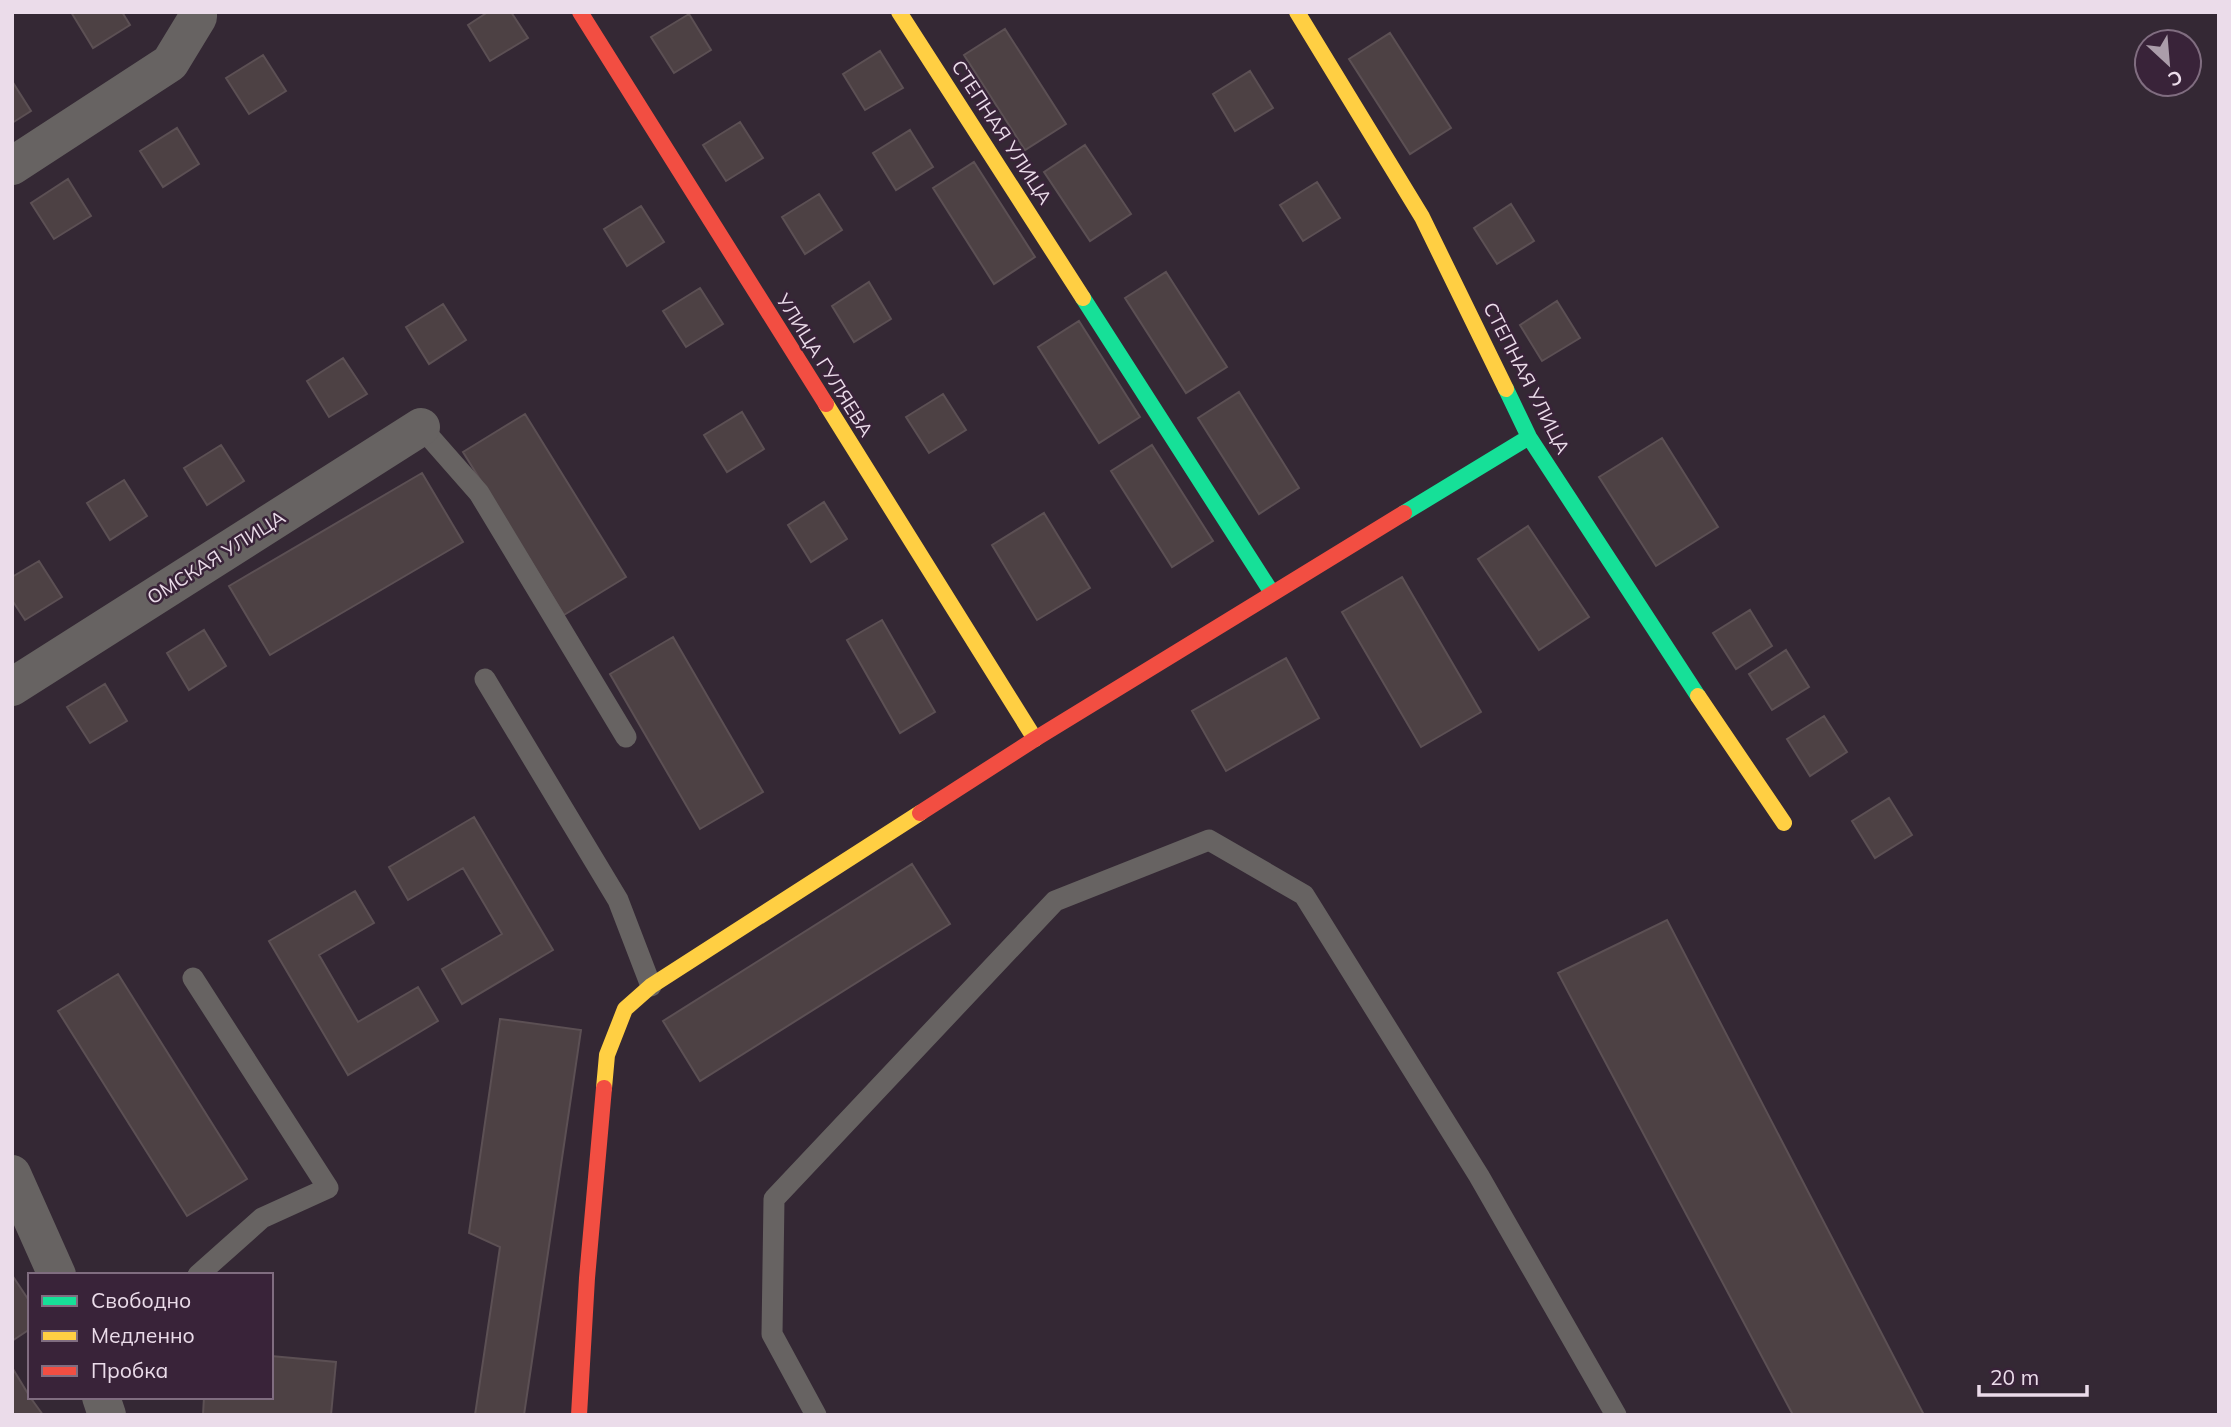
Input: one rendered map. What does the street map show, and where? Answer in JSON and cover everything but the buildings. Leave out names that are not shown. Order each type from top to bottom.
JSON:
[{"type":"street","points":[[12,166],[170,62],[198,18],[198,12]]},
{"type":"street","name":"УЛИЦА ГУЛЯЕВА","points":[[580,12],[1035,739]]},
{"type":"street","name":"СТЕПНАЯ УЛИЦА","points":[[899,12],[1272,593]]},
{"type":"street","name":"СТЕПНАЯ УЛИЦА","points":[[1297,12],[1422,216],[1529,437],[1643,615],[1784,823]]},
{"type":"street","name":"ОМСКАЯ УЛИЦА","points":[[12,687],[421,427]]},
{"type":"street","points":[[579,1415],[587,1278],[607,1055],[625,1009],[651,986],[1035,739],[1529,437]]},
{"type":"street","points":[[12,1174],[56,1273]]},
{"type":"lane","points":[[421,427],[479,493],[626,737]]},
{"type":"lane","points":[[485,679],[618,901],[651,986]]},
{"type":"lane","points":[[816,1415],[772,1334],[774,1199],[1055,901],[1209,841],[1304,895],[1479,1176],[1616,1415]]},
{"type":"lane","points":[[193,978],[328,1188],[262,1218],[200,1273]]},
{"type":"traffic: fast","points":[[1083,298],[1272,593]]},
{"type":"traffic: fast","points":[[1506,389],[1529,437],[1698,696]]},
{"type":"traffic: fast","points":[[1404,513],[1529,437]]},
{"type":"traffic: slow","points":[[899,12],[1083,298]]},
{"type":"traffic: slow","points":[[1297,12],[1422,217],[1506,389]]},
{"type":"traffic: slow","points":[[826,404],[1035,739]]},
{"type":"traffic: slow","points":[[1698,696],[1784,823]]},
{"type":"traffic: slow","points":[[604,1088],[607,1055],[625,1009],[651,986],[920,813]]},
{"type":"traffic: jam","points":[[580,12],[826,404]]},
{"type":"traffic: jam","points":[[920,813],[1035,739],[1404,513]]},
{"type":"traffic: jam","points":[[579,1415],[587,1278],[604,1088]]}]
